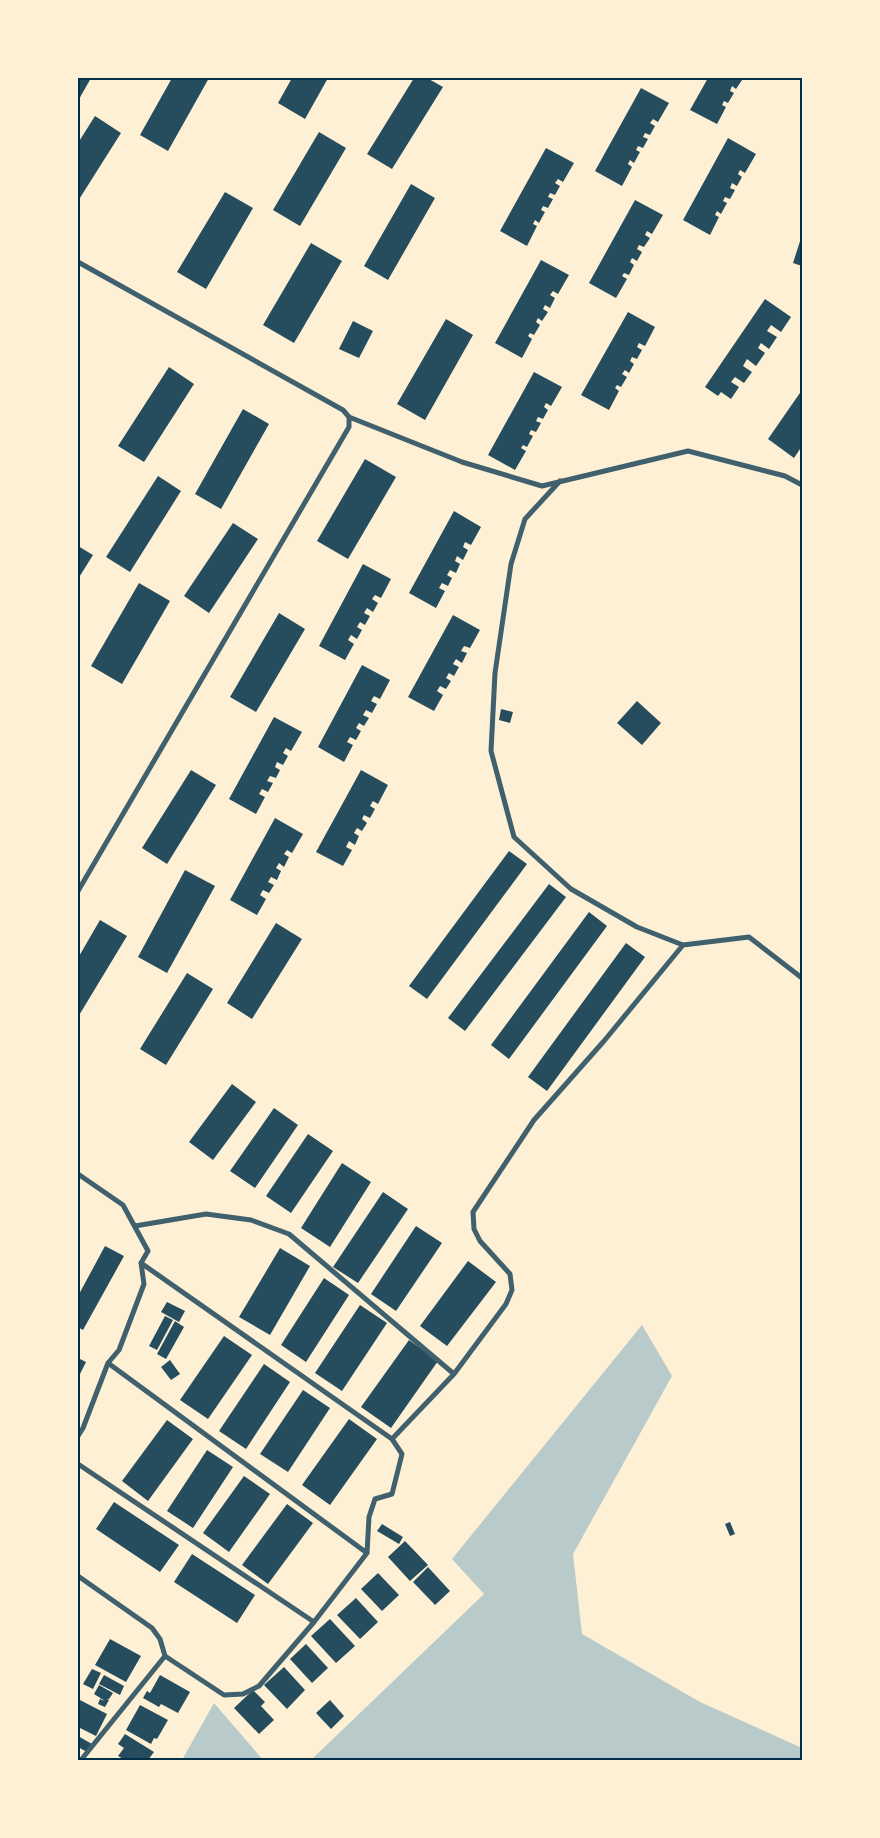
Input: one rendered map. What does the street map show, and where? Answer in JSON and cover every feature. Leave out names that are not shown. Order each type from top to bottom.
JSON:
[{"type":"street","points":[[78,262],[343,410],[349,417],[462,462],[542,486],[688,450],[785,476],[802,485]]},
{"type":"street","points":[[78,891],[349,427],[349,417]]},
{"type":"street","points":[[560,481],[525,520],[511,564],[495,673],[491,751],[514,837],[570,889],[637,927],[683,945],[749,937],[802,978]]},
{"type":"street","points":[[392,1439],[454,1374],[506,1304],[512,1290],[510,1274],[480,1240],[474,1229],[473,1212],[534,1120],[604,1041],[683,945]]},
{"type":"street","points":[[78,1174],[123,1205],[148,1251],[141,1263],[144,1284],[119,1350],[108,1364],[83,1428],[78,1436]]},
{"type":"street","points":[[135,1226],[206,1214],[251,1220],[288,1234],[454,1374]]},
{"type":"street","points":[[78,1576],[152,1628],[160,1639],[165,1656],[224,1695],[244,1694],[259,1686],[314,1622],[367,1553],[369,1517],[375,1499],[392,1494],[402,1454],[392,1439],[141,1263]]},
{"type":"street","points":[[108,1364],[367,1553]]},
{"type":"street","points":[[78,1464],[314,1622]]},
{"type":"street","points":[[81,1760],[165,1656]]},
{"type":"shaded area","points":[[642,1325],[672,1376],[573,1554],[582,1634],[700,1702],[802,1748],[802,1760],[311,1760],[484,1594],[452,1559]]},
{"type":"shaded area","points":[[214,1703],[263,1760],[182,1760]]},
{"type":"building","points":[[78,78],[91,78],[78,101]]},
{"type":"building","points":[[172,78],[209,78],[168,151],[140,135]]},
{"type":"building","points":[[292,78],[328,78],[305,119],[278,103]]},
{"type":"building","points":[[414,78],[427,78],[443,87],[392,169],[367,154]]},
{"type":"building","points":[[708,78],[737,78],[742,80],[736,89],[732,86],[730,91],[734,93],[728,103],[724,101],[722,105],[726,107],[717,124],[690,110]]},
{"type":"building","points":[[641,88],[669,103],[658,122],[653,119],[650,123],[655,126],[650,135],[645,133],[643,137],[648,139],[643,148],[638,146],[636,150],[640,152],[634,163],[630,160],[628,164],[632,167],[622,186],[595,171]]},
{"type":"building","points":[[95,116],[121,133],[78,201],[78,143]]},
{"type":"building","points":[[319,132],[346,148],[300,226],[273,210]]},
{"type":"building","points":[[728,138],[756,154],[745,173],[740,170],[738,174],[742,177],[737,186],[732,183],[730,188],[735,190],[730,199],[725,197],[723,201],[727,203],[721,214],[717,211],[715,215],[719,217],[710,235],[683,220]]},
{"type":"building","points":[[546,148],[574,163],[563,182],[558,179],[555,183],[560,186],[555,195],[550,193],[548,197],[553,199],[548,208],[543,206],[541,210],[545,212],[539,223],[535,220],[533,224],[537,226],[527,246],[500,231]]},
{"type":"building","points":[[411,184],[435,198],[388,280],[364,266]]},
{"type":"building","points":[[225,192],[253,208],[206,289],[177,272]]},
{"type":"building","points":[[635,200],[663,215],[652,234],[647,231],[645,235],[650,238],[644,247],[639,245],[637,249],[642,252],[637,261],[632,258],[630,262],[634,265],[629,275],[624,273],[622,276],[627,279],[616,298],[589,283]]},
{"type":"building","points":[[802,235],[802,266],[793,263]]},
{"type":"building","points":[[311,243],[342,261],[294,343],[263,325]]},
{"type":"building","points":[[541,260],[569,275],[558,294],[553,291],[550,295],[555,298],[550,308],[545,305],[543,309],[548,312],[542,321],[538,318],[536,322],[540,325],[534,335],[530,333],[528,336],[532,339],[522,358],[495,343]]},
{"type":"building","points":[[765,299],[791,317],[781,332],[771,325],[767,331],[777,337],[769,349],[761,343],[758,348],[765,353],[756,366],[747,359],[743,366],[752,372],[744,383],[735,377],[731,382],[739,387],[731,399],[721,392],[718,396],[705,387]]},
{"type":"building","points":[[628,312],[655,327],[645,346],[639,343],[637,347],[642,350],[637,359],[632,357],[630,361],[634,364],[629,373],[625,370],[622,374],[627,377],[621,387],[617,385],[615,388],[619,391],[609,410],[581,395]]},
{"type":"building","points":[[446,319],[473,335],[425,420],[397,404]]},
{"type":"building","points":[[353,321],[373,331],[359,358],[339,349]]},
{"type":"building","points":[[169,367],[194,384],[144,462],[118,446]]},
{"type":"building","points":[[534,372],[562,387],[551,406],[546,403],[544,407],[548,410],[543,419],[538,417],[536,421],[541,423],[536,432],[531,430],[529,434],[533,436],[527,447],[523,445],[521,448],[526,451],[515,470],[488,455]]},
{"type":"building","points":[[802,390],[802,446],[794,458],[768,439]]},
{"type":"building","points":[[243,409],[269,424],[221,509],[195,494]]},
{"type":"building","points":[[365,459],[396,477],[348,559],[317,541]]},
{"type":"building","points":[[158,476],[181,491],[130,572],[106,557]]},
{"type":"building","points":[[454,511],[481,527],[471,545],[465,542],[463,547],[468,550],[463,560],[457,556],[455,561],[460,564],[456,573],[450,570],[447,575],[452,578],[448,586],[442,583],[439,588],[445,591],[436,608],[409,593]]},
{"type":"building","points":[[233,523],[258,539],[209,613],[184,596]]},
{"type":"building","points":[[78,546],[93,555],[78,579]]},
{"type":"building","points":[[363,564],[391,579],[381,598],[375,595],[372,599],[378,603],[373,612],[367,608],[364,613],[370,616],[365,625],[360,622],[357,627],[362,630],[357,639],[351,635],[348,640],[354,644],[345,660],[319,646]]},
{"type":"building","points":[[139,583],[170,601],[122,684],[91,666]]},
{"type":"building","points":[[279,613],[305,629],[256,712],[230,697]]},
{"type":"building","points":[[453,615],[480,630],[470,648],[464,646],[461,651],[467,653],[462,663],[456,659],[453,664],[459,667],[454,676],[449,673],[446,678],[451,681],[446,689],[440,686],[437,691],[443,695],[434,711],[408,697]]},
{"type":"building","points":[[362,665],[390,680],[380,699],[374,696],[371,701],[377,704],[372,713],[366,710],[363,715],[369,718],[364,726],[359,723],[356,728],[361,731],[356,740],[350,737],[347,742],[353,745],[344,762],[318,747]]},
{"type":"building","points":[[637,701],[661,723],[642,745],[617,723]]},
{"type":"building","points":[[501,709],[513,712],[510,723],[499,720]]},
{"type":"building","points":[[274,717],[302,732],[291,751],[286,748],[283,753],[288,756],[283,765],[277,762],[275,767],[280,770],[276,778],[270,776],[267,781],[273,783],[268,792],[262,789],[259,794],[265,797],[256,814],[229,799]]},
{"type":"building","points":[[191,770],[216,785],[167,864],[142,848]]},
{"type":"building","points":[[361,770],[388,785],[378,804],[373,801],[370,806],[375,809],[370,818],[364,815],[362,819],[367,823],[362,831],[357,828],[354,833],[359,836],[355,845],[349,841],[346,847],[352,850],[343,866],[316,852]]},
{"type":"building","points":[[275,818],[303,834],[292,853],[287,850],[284,854],[289,857],[284,867],[279,863],[276,868],[281,871],[277,880],[271,877],[268,882],[274,885],[269,893],[263,890],[260,895],[266,899],[257,915],[230,900]]},
{"type":"building","points":[[509,851],[527,864],[427,999],[409,986]]},
{"type":"building","points":[[185,870],[215,886],[167,973],[138,957]]},
{"type":"building","points":[[549,884],[566,897],[465,1031],[448,1018]]},
{"type":"building","points":[[589,912],[607,926],[509,1059],[491,1045]]},
{"type":"building","points":[[100,920],[127,936],[78,1017],[78,958]]},
{"type":"building","points":[[276,923],[302,939],[252,1019],[227,1003]]},
{"type":"building","points":[[626,943],[645,957],[547,1091],[528,1077]]},
{"type":"building","points":[[187,973],[213,989],[166,1065],[140,1049]]},
{"type":"building","points":[[232,1084],[256,1102],[213,1160],[189,1142]]},
{"type":"building","points":[[274,1108],[298,1125],[255,1188],[230,1171]]},
{"type":"building","points":[[308,1134],[333,1151],[291,1213],[266,1196]]},
{"type":"building","points":[[342,1163],[371,1182],[330,1247],[301,1228]]},
{"type":"building","points":[[383,1192],[408,1209],[358,1283],[333,1267]]},
{"type":"building","points":[[416,1226],[442,1243],[396,1311],[371,1294]]},
{"type":"building","points":[[105,1246],[124,1256],[83,1330],[78,1327],[78,1296]]},
{"type":"building","points":[[280,1248],[310,1266],[270,1335],[239,1317]]},
{"type":"building","points":[[468,1261],[496,1282],[447,1346],[420,1326]]},
{"type":"building","points":[[324,1278],[349,1295],[306,1362],[281,1345]]},
{"type":"building","points":[[167,1302],[185,1311],[179,1322],[161,1312]]},
{"type":"building","points":[[360,1305],[387,1323],[342,1391],[315,1373]]},
{"type":"building","points":[[165,1316],[173,1320],[157,1350],[149,1346]]},
{"type":"building","points":[[175,1321],[184,1327],[166,1359],[157,1354]]},
{"type":"building","points":[[224,1336],[252,1355],[208,1419],[180,1400]]},
{"type":"building","points":[[409,1340],[438,1361],[391,1428],[361,1407]]},
{"type":"building","points":[[78,1358],[86,1362],[78,1378]]},
{"type":"building","points":[[170,1360],[180,1374],[171,1380],[161,1367]]},
{"type":"building","points":[[264,1364],[290,1382],[246,1449],[219,1431]]},
{"type":"building","points":[[303,1390],[330,1408],[288,1472],[260,1454]]},
{"type":"building","points":[[349,1419],[377,1439],[330,1505],[302,1485]]},
{"type":"building","points":[[167,1420],[193,1439],[148,1501],[122,1481]]},
{"type":"building","points":[[207,1450],[233,1467],[193,1528],[167,1511]]},
{"type":"building","points":[[244,1476],[270,1494],[229,1552],[203,1533]]},
{"type":"building","points":[[114,1502],[179,1545],[160,1572],[96,1529]]},
{"type":"building","points":[[287,1504],[313,1523],[268,1584],[242,1565]]},
{"type":"building","points":[[730,1522],[735,1534],[730,1536],[725,1524]]},
{"type":"building","points":[[382,1524],[403,1537],[399,1544],[377,1531]]},
{"type":"building","points":[[405,1541],[428,1565],[410,1581],[388,1557]]},
{"type":"building","points":[[192,1554],[255,1595],[237,1623],[174,1582]]},
{"type":"building","points":[[428,1567],[450,1591],[435,1605],[413,1582]]},
{"type":"building","points":[[378,1573],[399,1595],[382,1611],[361,1589]]},
{"type":"building","points":[[356,1598],[378,1622],[360,1639],[337,1615]]},
{"type":"building","points":[[330,1619],[355,1646],[336,1663],[311,1636]]},
{"type":"building","points":[[110,1639],[141,1656],[126,1682],[95,1665]]},
{"type":"building","points":[[306,1644],[328,1668],[312,1683],[290,1659]]},
{"type":"building","points":[[284,1667],[305,1690],[287,1709],[264,1685]]},
{"type":"building","points":[[92,1669],[101,1673],[93,1689],[83,1684]]},
{"type":"building","points":[[104,1675],[124,1686],[120,1695],[99,1684]]},
{"type":"building","points":[[160,1675],[190,1692],[178,1713],[161,1704],[159,1707],[143,1698],[147,1691],[150,1693]]},
{"type":"building","points":[[99,1685],[113,1693],[107,1699],[109,1700],[105,1707],[98,1704],[100,1699],[105,1701],[94,1694]]},
{"type":"building","points":[[253,1690],[265,1702],[261,1706],[274,1720],[259,1734],[234,1708]]},
{"type":"building","points":[[78,1699],[107,1714],[96,1736],[78,1727]]},
{"type":"building","points":[[330,1700],[344,1716],[331,1729],[316,1713]]},
{"type":"building","points":[[140,1705],[168,1720],[157,1739],[154,1738],[151,1744],[126,1730]]},
{"type":"building","points":[[125,1734],[154,1752],[148,1760],[125,1760],[118,1756],[124,1748],[118,1744]]},
{"type":"building","points":[[78,1736],[92,1744],[87,1752],[78,1747]]}]
